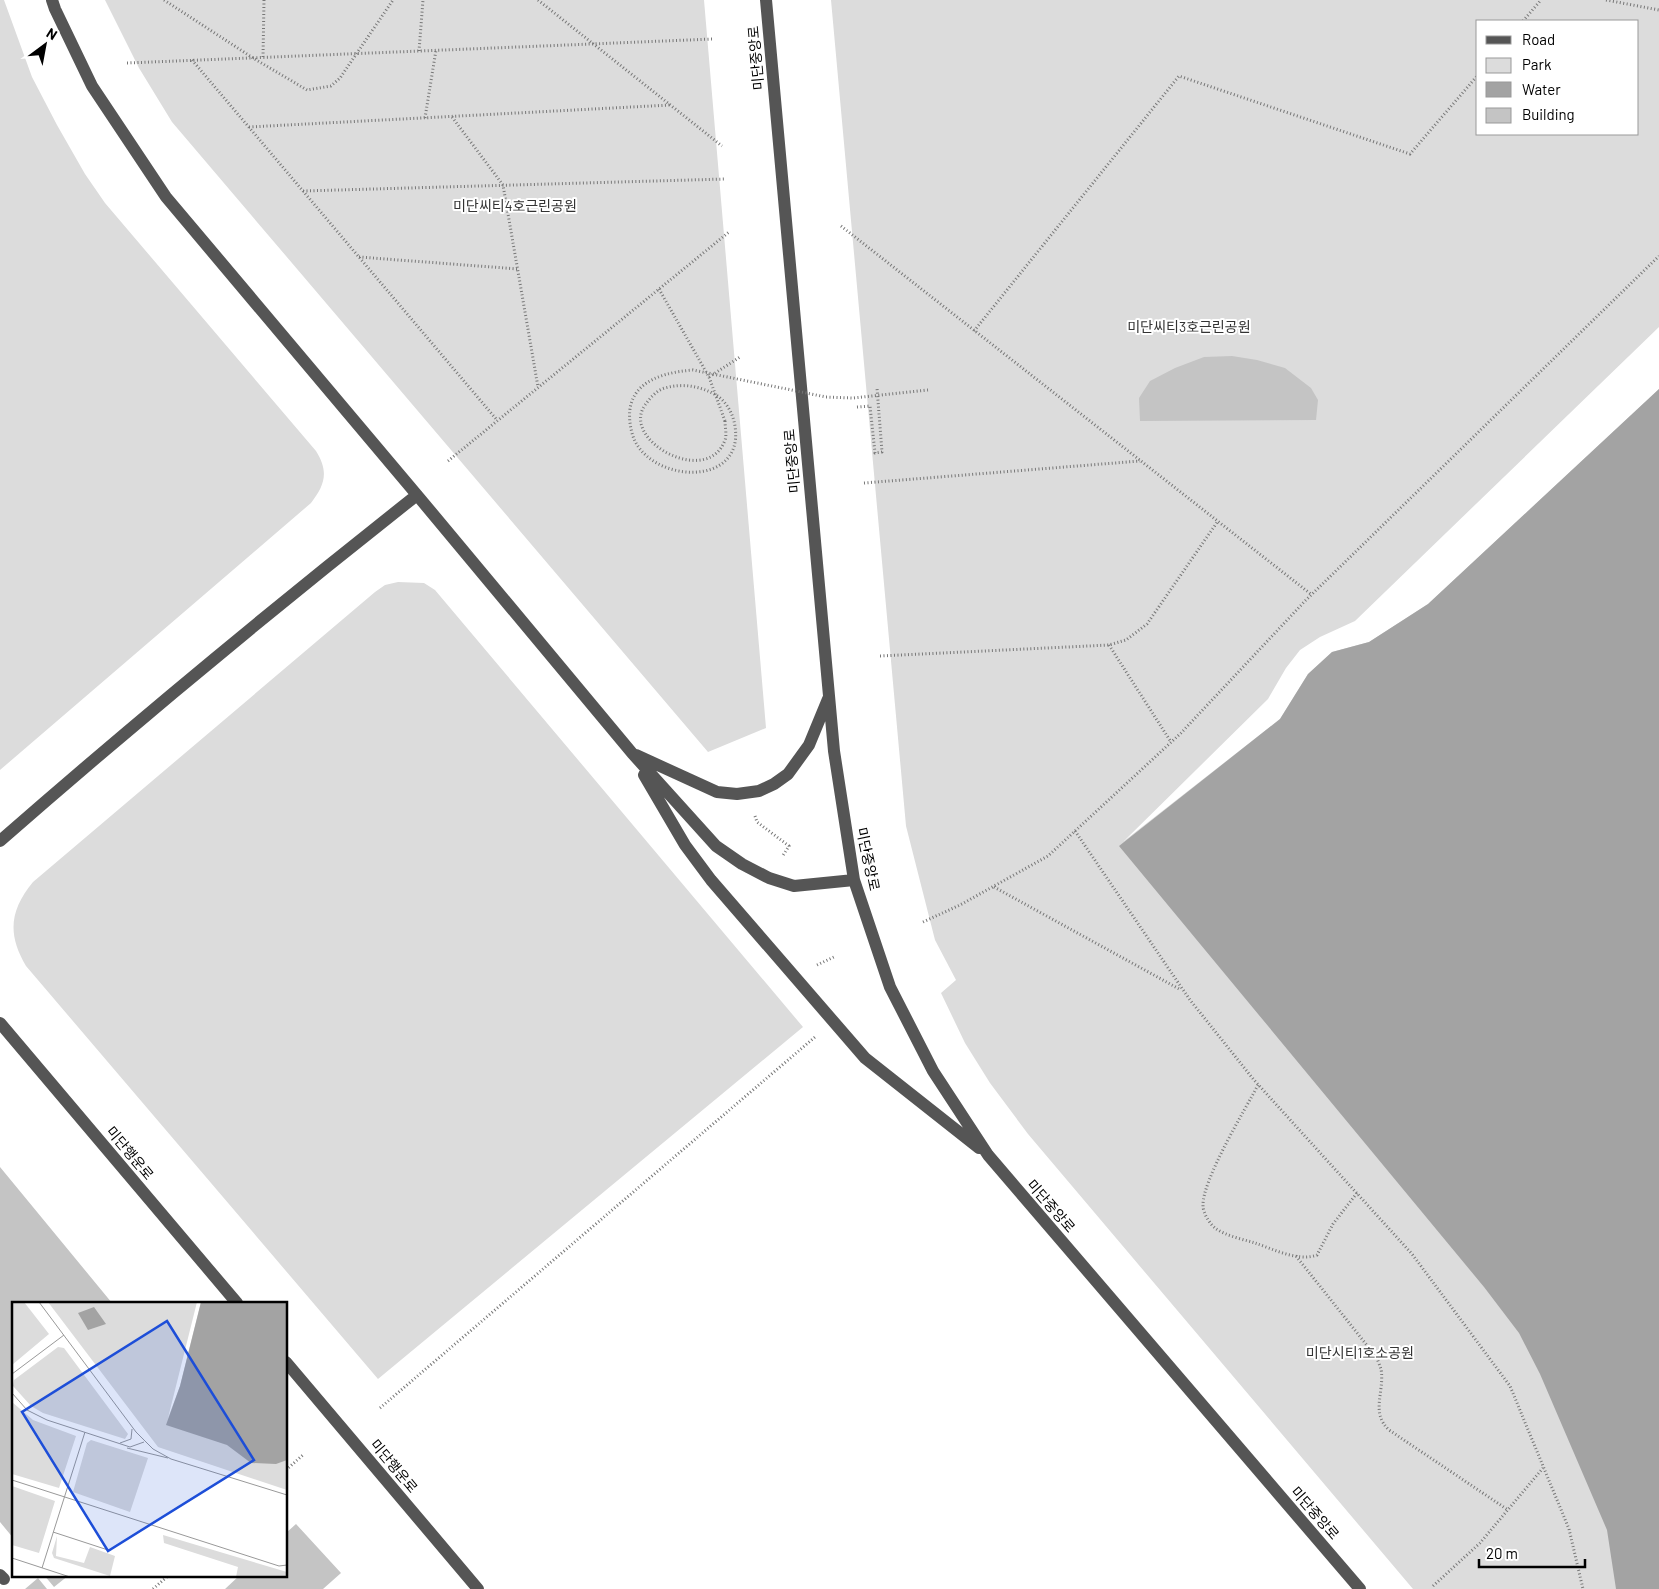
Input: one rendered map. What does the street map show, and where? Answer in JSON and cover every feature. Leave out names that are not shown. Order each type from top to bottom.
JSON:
[{"type":"street","points":[[52,0],[92,86],[166,197],[417,494],[632,753],[716,846],[742,864],[769,878],[794,886],[854,880]]},
{"type":"street","name":"미단중앙로","points":[[766,0],[834,751],[854,880],[890,987],[933,1072],[988,1155],[1360,1589]]},
{"type":"street","points":[[0,842],[70,780],[268,614],[417,494]]},
{"type":"street","points":[[632,753],[717,792],[737,794],[759,791],[774,784],[788,774],[809,745],[829,698]]},
{"type":"street","points":[[632,753],[690,852],[865,1058],[988,1155]]},
{"type":"street","name":"미단행운로","points":[[0,1022],[236,1302]]},
{"type":"street","name":"미단행운로","points":[[288,1364],[478,1589]]},
{"type":"path","points":[[164,0],[253,58],[308,90],[331,86],[340,78],[393,0]]},
{"type":"path","points":[[263,57],[264,0]]},
{"type":"path","points":[[420,51],[423,0]]},
{"type":"path","points":[[538,0],[722,146]]},
{"type":"path","points":[[1524,20],[1541,0]]},
{"type":"path","points":[[1606,0],[1659,10]]},
{"type":"path","points":[[127,63],[713,39]]},
{"type":"path","points":[[425,118],[436,50]]},
{"type":"path","points":[[192,60],[497,420]]},
{"type":"path","points":[[974,330],[1179,76],[1410,154],[1476,77]]},
{"type":"path","points":[[249,127],[670,105]]},
{"type":"path","points":[[451,116],[503,185],[538,387]]},
{"type":"path","points":[[303,191],[725,179]]},
{"type":"path","points":[[841,226],[1312,595]]},
{"type":"path","points":[[448,461],[729,232]]},
{"type":"path","points":[[923,922],[960,905],[1048,856],[1171,742],[1312,595],[1659,256]]},
{"type":"path","points":[[359,257],[518,269]]},
{"type":"path","points":[[659,289],[709,377],[725,422],[726,439],[712,457],[695,461],[678,458],[659,448],[646,436],[641,422],[642,409],[651,397],[662,389],[677,385],[693,386],[716,396],[727,406],[734,417],[737,438],[731,455],[720,466],[705,471],[687,472],[670,470],[654,462],[642,452],[633,439],[628,410],[633,397],[642,386],[655,378],[672,372],[693,370],[826,397],[853,398],[928,390]]},
{"type":"path","points":[[709,377],[740,357]]},
{"type":"path","points":[[857,407],[870,406],[875,454],[882,452],[877,388]]},
{"type":"path","points":[[864,483],[1141,460]]},
{"type":"path","points":[[880,656],[1109,645],[1126,640],[1147,624],[1218,521]]},
{"type":"path","points":[[1109,645],[1171,742]]},
{"type":"path","points":[[754,814],[757,822],[789,846],[780,862]]},
{"type":"path","points":[[1075,831],[1184,991],[1258,1085],[1412,1254],[1510,1386],[1569,1529],[1583,1589]]},
{"type":"path","points":[[994,887],[1184,991]]},
{"type":"path","points":[[380,1408],[820,1033]]},
{"type":"path","points":[[1258,1085],[1216,1166],[1206,1191],[1203,1206],[1207,1218],[1215,1228],[1228,1235],[1308,1258],[1317,1255],[1333,1224],[1357,1193]]},
{"type":"path","points":[[1296,1256],[1377,1358],[1381,1370],[1379,1413],[1381,1423],[1508,1510]]},
{"type":"path","points":[[288,1468],[304,1454]]},
{"type":"path","points":[[1434,1586],[1480,1543],[1544,1468]]},
{"type":"path","points":[[153,1589],[168,1576]]},
{"type":"green space","points":[[0,0],[4,0],[32,77],[85,174],[105,203],[316,451],[323,465],[324,478],[320,490],[311,503],[0,770]]},
{"type":"green space","name":"미단씨티4호근린공원","points":[[105,0],[704,0],[766,728],[708,752],[172,122],[139,68]]},
{"type":"green space","points":[[831,0],[1659,0],[1659,327],[1355,621],[1320,637],[1300,650],[1286,668],[1268,699],[1124,841],[1280,719],[1308,674],[1332,652],[1369,642],[1428,604],[1659,389],[1659,1589],[1413,1589],[1028,1134],[990,1083],[965,1043],[941,993],[956,980],[935,940],[906,826]]},
{"type":"green space","points":[[398,582],[424,583],[435,590],[803,1027],[378,1379],[26,966],[16,943],[14,923],[20,902],[33,882],[375,592],[385,585]]},
{"type":"water","points":[[1659,389],[1659,1589],[1616,1589],[1607,1530],[1540,1374],[1519,1333],[1484,1287],[1119,846],[1280,719],[1308,674],[1332,652],[1369,642],[1428,604]]},
{"type":"building","points":[[1232,356],[1257,360],[1285,368],[1311,388],[1318,400],[1316,420],[1140,421],[1139,398],[1150,381],[1175,368],[1204,357]]},
{"type":"building","points":[[0,1167],[111,1302],[12,1302],[12,1537],[0,1522]]},
{"type":"building","points":[[296,1524],[341,1573],[323,1589],[225,1589],[239,1576],[288,1576],[288,1531]]},
{"type":"building","points":[[45,1576],[68,1576],[54,1587]]},
{"type":"building","points":[[38,1578],[47,1589],[25,1589]]},
{"type":"park label","name":"미단씨티3호근린공원","points":[[1189,327]]},
{"type":"park label","name":"미단시티1호소공원","points":[[1360,1353]]}]
